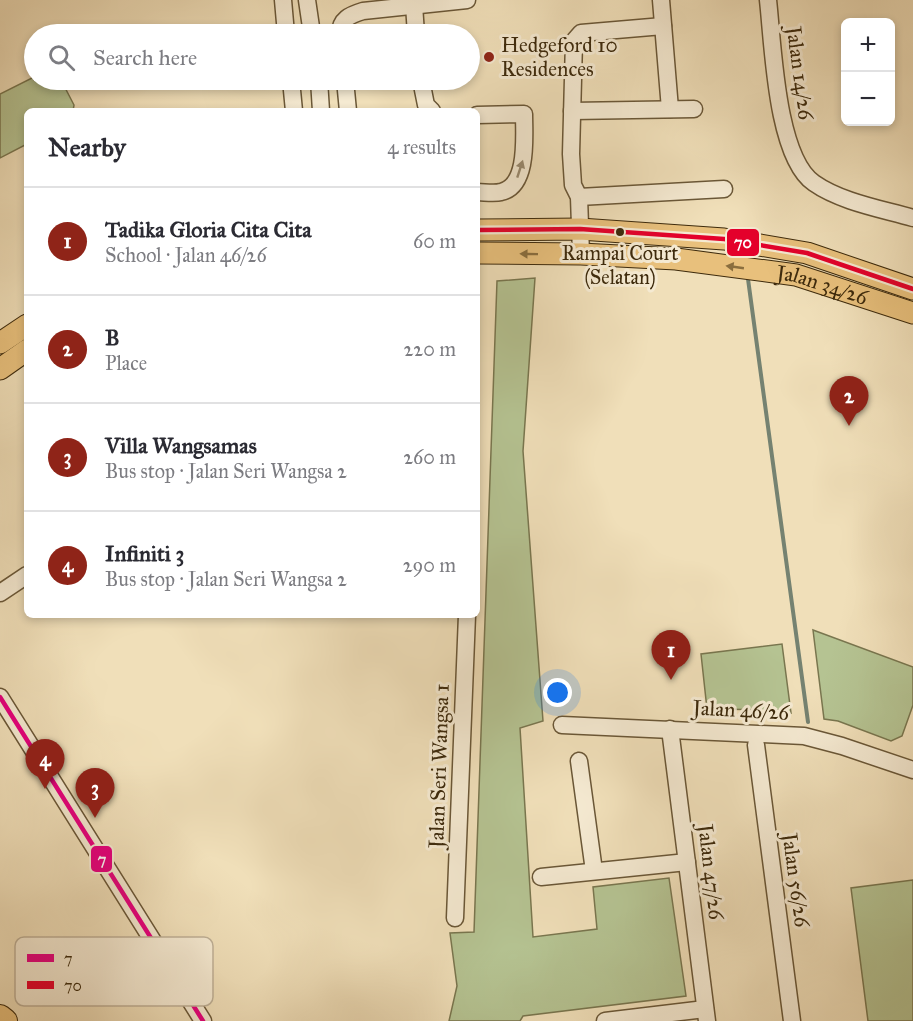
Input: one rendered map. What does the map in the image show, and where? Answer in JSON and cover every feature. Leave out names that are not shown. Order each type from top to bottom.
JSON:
[{"type":"highway","points":[[0,1017],[5,1021]]},
{"type":"main road","name":"Jalan 34/26","points":[[480,230],[580,230],[724,239],[797,251],[913,289]]},
{"type":"main road","name":"Jalan 34/26","points":[[480,253],[581,254],[676,259],[796,275],[913,314]]},
{"type":"main road","points":[[0,343],[24,327]]},
{"type":"main road","points":[[0,369],[24,352]]},
{"type":"main road","points":[[0,1009],[13,1021]]},
{"type":"street","points":[[283,0],[285,24]]},
{"type":"street","points":[[307,0],[311,24]]},
{"type":"street","points":[[342,24],[348,16],[363,11],[467,0]]},
{"type":"street","points":[[661,0],[670,109]]},
{"type":"street","name":"Jalan 14/26","points":[[768,0],[782,119],[803,174],[813,183],[856,202],[913,218]]},
{"type":"street","points":[[414,5],[415,24]]},
{"type":"street","points":[[581,254],[579,198],[573,185],[574,41],[580,33],[663,26]]},
{"type":"street","points":[[292,90],[294,108]]},
{"type":"street","points":[[320,90],[321,108]]},
{"type":"street","points":[[346,90],[348,108]]},
{"type":"street","points":[[423,90],[426,105],[429,108]]},
{"type":"street","points":[[572,111],[694,109]]},
{"type":"street","points":[[480,115],[524,114],[522,165],[514,184],[502,192],[480,192]]},
{"type":"street","points":[[579,198],[724,189]]},
{"type":"street","points":[[0,593],[24,577]]},
{"type":"street","name":"Jalan Seri Wangsa 1","points":[[456,918],[466,618]]},
{"type":"street","points":[[0,697],[150,937]]},
{"type":"street","name":"Jalan 46/26","points":[[562,725],[804,736],[913,770]]},
{"type":"street","name":"Jalan 47/26","points":[[670,729],[706,1015]]},
{"type":"street","name":"Jalan 56/26","points":[[756,746],[792,1021]]},
{"type":"street","points":[[579,761],[594,871]]},
{"type":"street","points":[[541,877],[687,862]]},
{"type":"street","points":[[194,1006],[203,1021]]},
{"type":"street","points":[[616,1020],[706,1015]]},
{"type":"green space","points":[[24,82],[24,90],[66,90],[74,108],[24,108],[24,146],[0,158],[0,94]]},
{"type":"green space","points":[[535,278],[523,451],[543,721],[520,728],[533,937],[597,929],[593,887],[669,878],[686,996],[523,1016],[520,1021],[449,1021],[457,986],[450,933],[474,932],[497,281]]},
{"type":"green space","points":[[813,630],[913,667],[913,705],[902,736],[891,741],[838,721],[824,719]]},
{"type":"green space","points":[[782,644],[791,713],[779,710],[707,709],[701,654]]},
{"type":"green space","points":[[913,880],[913,1021],[868,1021],[851,888]]},
{"type":"waterway","points":[[748,279],[808,722]]},
{"type":"transit line","name":"70","points":[[480,230],[580,229],[724,239],[807,253],[913,289]]},
{"type":"transit line","name":"7","points":[[0,697],[150,937]]},
{"type":"transit line","name":"7","points":[[194,1006],[203,1021]]},
{"type":"place","name":"Hedgeford 10 Residences","points":[[489,57]]},
{"type":"place","name":"Rampai Court (Selatan)","points":[[620,232]]},
{"type":"place","name":"B","points":[[849,426]]},
{"type":"place","name":"Tadika Gloria Cita Cita","points":[[671,680]]},
{"type":"place","name":"Infiniti 3","points":[[45,789]]},
{"type":"place","name":"Villa Wangsamas","points":[[95,818]]}]
